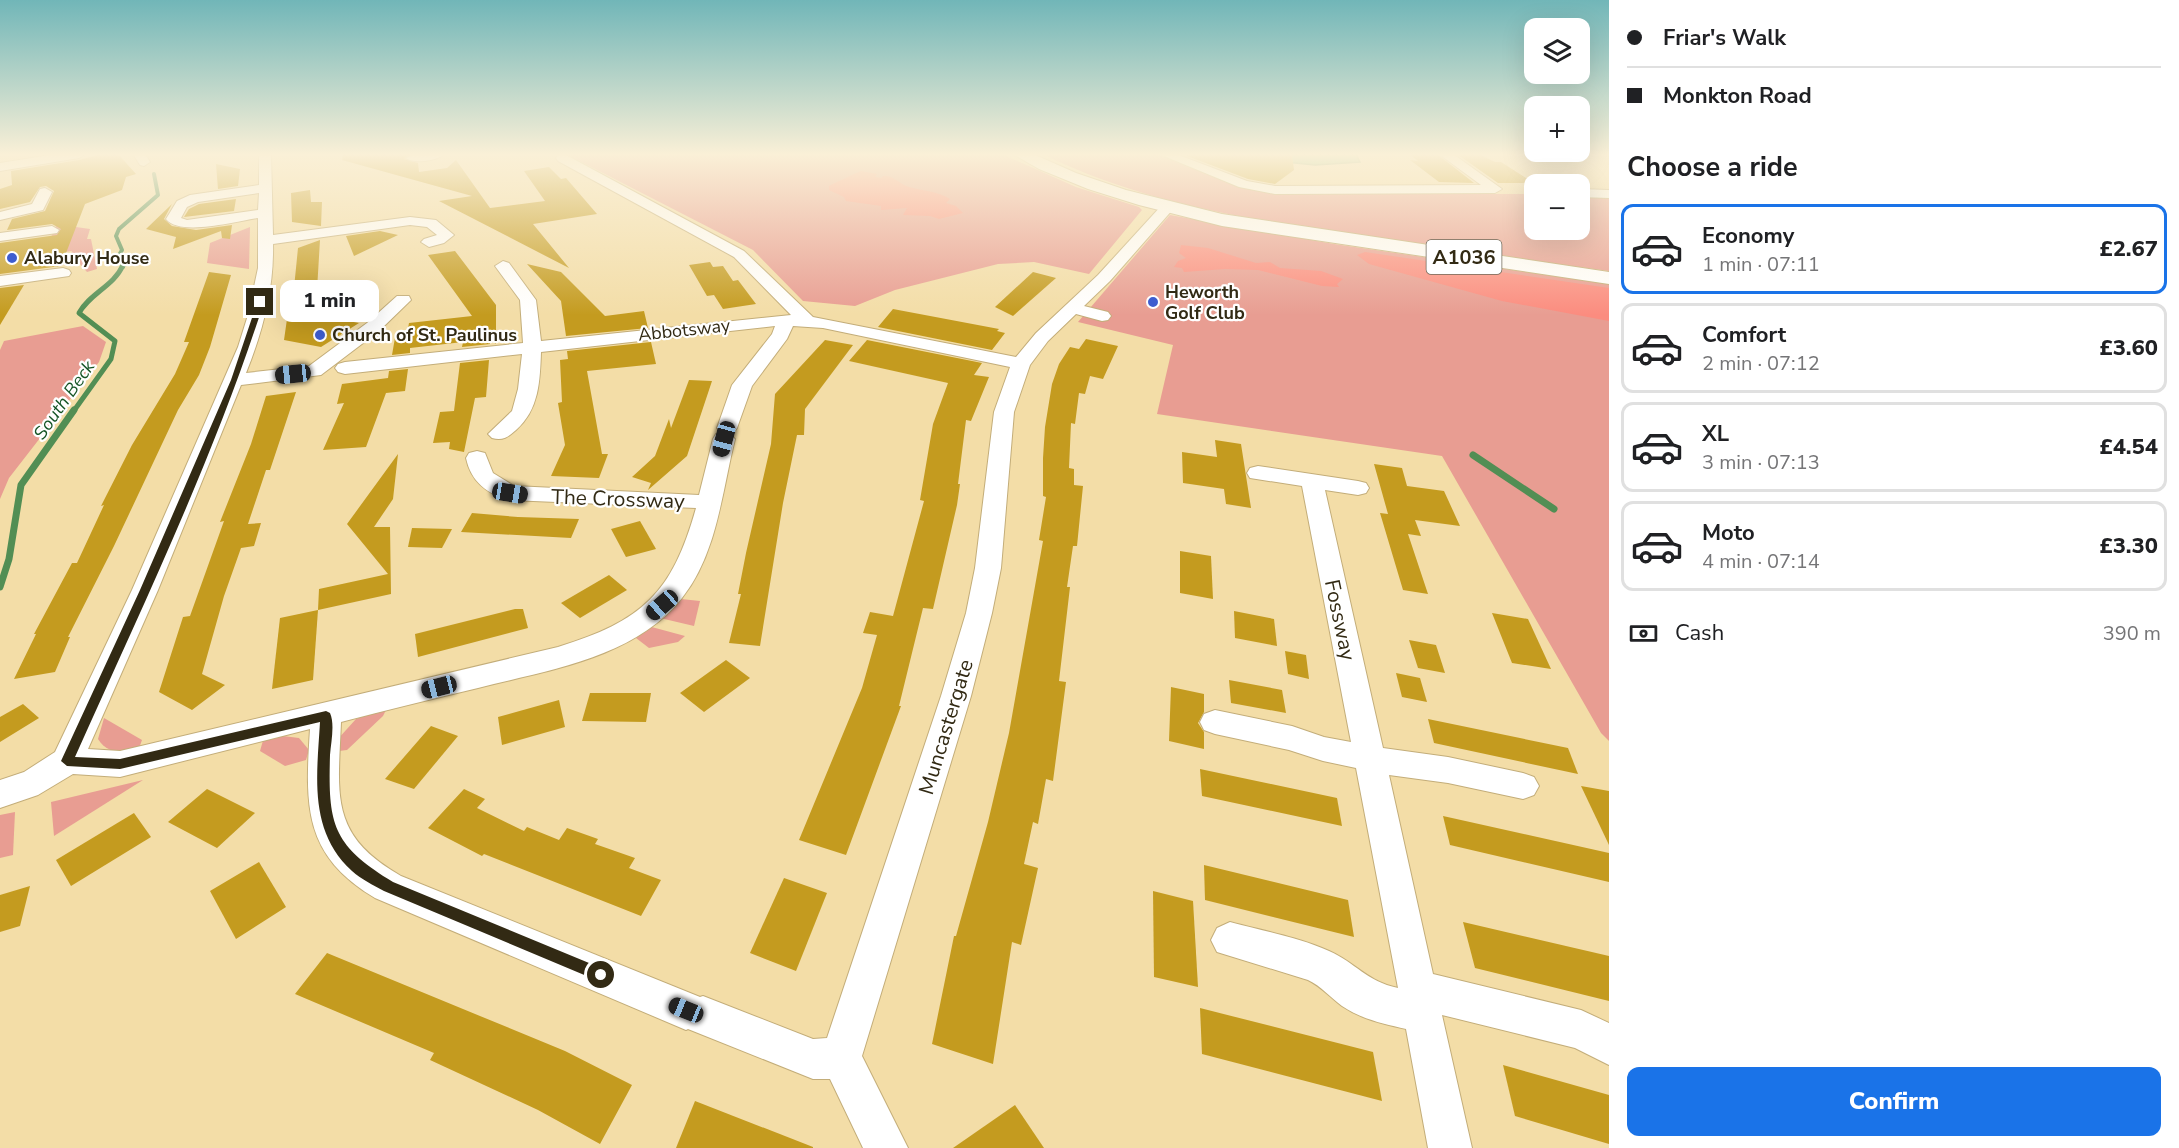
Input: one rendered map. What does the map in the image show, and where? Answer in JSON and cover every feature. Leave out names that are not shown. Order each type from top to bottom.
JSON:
[{"type":"main road","name":"A1036","points":[[1167,208],[1318,236],[1609,278]]},
{"type":"street","points":[[0,216],[36,208]]},
{"type":"street","points":[[180,208],[173,221],[187,224],[266,213]]},
{"type":"street","points":[[240,217],[241,208]]},
{"type":"street","points":[[0,794],[45,778],[67,761],[145,590],[248,347],[263,289],[266,208]]},
{"type":"street","points":[[67,761],[120,764],[326,716],[568,655],[605,642],[649,616],[677,588],[694,552],[726,434],[742,385],[781,335],[796,320],[744,257],[653,208]]},
{"type":"street","name":"Muncastergate","points":[[841,1058],[956,696],[979,613],[988,568],[1007,398],[1021,364],[1042,337],[1104,278],[1167,208]]},
{"type":"street","points":[[266,240],[410,221],[431,223],[447,235],[429,242]]},
{"type":"street","points":[[0,237],[52,230]]},
{"type":"street","points":[[499,434],[522,411],[527,399],[532,346],[532,310],[528,299],[503,266]]},
{"type":"street","points":[[0,281],[63,273]]},
{"type":"street","points":[[235,380],[314,371],[373,327],[403,300]]},
{"type":"street","points":[[1071,308],[1102,316]]},
{"type":"street","name":"Abbotsway","points":[[345,368],[532,346],[796,320],[1021,364]]},
{"type":"street","name":"The Crossway","points":[[477,458],[484,480],[491,486],[510,493],[708,502]]},
{"type":"street","points":[[1258,473],[1358,488]]},
{"type":"street","name":"Fossway","points":[[1312,481],[1450,1148]]},
{"type":"street","points":[[326,716],[323,793],[326,818],[333,836],[345,854],[359,868],[388,887],[695,1013],[813,1059],[841,1058],[886,1148]]},
{"type":"street","points":[[1215,722],[1292,738],[1323,749],[1414,767],[1448,770],[1522,786]]},
{"type":"street","points":[[1230,940],[1313,963],[1330,971],[1357,993],[1378,1003],[1420,1002],[1581,1030],[1609,1044]]},
{"type":"shaded area","points":[[670,208],[1140,208],[1142,210],[1089,274],[1034,262],[998,264],[895,290],[855,306],[803,301],[753,250]]},
{"type":"shaded area","points":[[881,208],[958,208],[963,213],[939,219],[930,216],[903,215],[907,208],[881,210]]},
{"type":"shaded area","points":[[1197,208],[1524,208],[1524,240],[1590,240],[1590,208],[1609,208],[1609,271],[1327,231]]},
{"type":"shaded area","points":[[1170,215],[1334,244],[1609,284],[1609,741],[1601,733],[1442,456],[1157,414],[1173,345],[1078,322]]},
{"type":"shaded area","points":[[56,226],[90,229],[87,239],[91,239],[97,269],[87,272],[80,264],[67,265],[72,251],[43,255]]},
{"type":"shaded area","points":[[250,227],[249,269],[207,263],[210,243]]},
{"type":"shaded area","points":[[1181,245],[1208,248],[1256,263],[1270,262],[1280,268],[1321,271],[1343,279],[1337,284],[1339,287],[1322,286],[1258,270],[1225,269],[1184,272],[1182,268],[1174,267],[1178,261],[1186,258],[1179,253]]},
{"type":"shaded area","points":[[1365,252],[1609,288],[1609,321],[1502,301],[1369,264],[1357,255]]},
{"type":"shaded area","points":[[83,326],[106,342],[99,362],[9,478],[0,499],[0,350],[4,341]]},
{"type":"shaded area","points":[[681,599],[700,601],[694,626],[660,618]]},
{"type":"shaded area","points":[[648,626],[685,636],[678,642],[649,648],[636,638]]},
{"type":"shaded area","points":[[387,708],[383,716],[347,750],[339,751],[337,740],[356,719]]},
{"type":"shaded area","points":[[104,718],[142,740],[138,751],[116,751],[102,744],[98,739]]},
{"type":"shaded area","points":[[275,735],[299,738],[309,750],[306,760],[285,766],[260,751],[264,737]]},
{"type":"shaded area","points":[[143,780],[54,836],[51,802]]},
{"type":"shaded area","points":[[15,812],[13,855],[0,858],[0,815]]},
{"type":"building","points":[[47,208],[84,208],[61,266],[0,274],[0,243],[57,235],[61,229],[52,224],[7,230],[12,219],[45,211]]},
{"type":"building","points":[[168,208],[170,208],[164,219],[172,226],[196,230],[232,225],[230,239],[222,238],[221,231],[173,249],[176,237],[146,229]]},
{"type":"building","points":[[235,208],[234,211],[184,217],[189,209]]},
{"type":"building","points":[[292,208],[322,208],[321,226],[292,222]]},
{"type":"building","points":[[452,208],[591,208],[597,214],[533,224],[569,268]]},
{"type":"building","points":[[380,231],[398,235],[354,256],[346,236]]},
{"type":"building","points":[[320,240],[317,290],[318,292],[329,290],[328,317],[359,323],[321,347],[284,340],[287,319],[291,318],[298,248]]},
{"type":"building","points":[[455,251],[496,305],[496,344],[490,341],[490,344],[462,347],[463,342],[410,348],[410,353],[392,355],[396,332],[407,334],[409,323],[472,316],[428,255]]},
{"type":"building","points":[[710,262],[713,267],[723,266],[733,281],[738,280],[756,304],[723,309],[714,295],[707,296],[689,265]]},
{"type":"building","points":[[527,264],[561,272],[605,316],[644,311],[648,328],[566,336],[561,301]]},
{"type":"building","points":[[209,272],[231,275],[210,347],[199,375],[178,410],[68,637],[70,637],[55,672],[14,679],[36,634],[34,634],[72,563],[77,563],[104,505],[101,506],[132,445],[175,374],[189,342],[184,342]]},
{"type":"building","points":[[1033,272],[1056,278],[1013,316],[995,307]]},
{"type":"building","points":[[24,285],[0,325],[0,288]]},
{"type":"building","points":[[893,309],[999,329],[997,331],[1005,333],[992,350],[878,327]]},
{"type":"building","points":[[1086,339],[1118,346],[1103,379],[1090,376],[1085,394],[1079,393],[1075,424],[1071,423],[1069,468],[1074,469],[1074,485],[1083,486],[1077,546],[1073,546],[1067,587],[1070,587],[1059,681],[1066,682],[1053,781],[1046,779],[1038,824],[1033,822],[1024,864],[1038,868],[1021,945],[1012,942],[993,1064],[932,1044],[954,936],[956,936],[988,822],[1009,733],[1043,541],[1039,540],[1046,497],[1043,496],[1043,458],[1052,384],[1059,364],[1070,347],[1079,349]]},
{"type":"building","points":[[825,340],[853,345],[805,409],[804,435],[797,435],[783,503],[760,646],[729,643],[741,594],[738,594],[746,553],[771,444],[775,394]]},
{"type":"building","points":[[867,340],[982,363],[974,375],[989,377],[971,421],[966,420],[957,505],[933,609],[923,608],[899,706],[901,706],[846,855],[799,840],[862,688],[877,635],[863,633],[870,612],[893,616],[924,501],[920,500],[933,424],[948,383],[849,361]]},
{"type":"building","points":[[651,342],[656,364],[587,371],[602,454],[608,454],[599,478],[551,476],[565,445],[558,403],[562,402],[560,360],[568,359],[567,351]]},
{"type":"building","points":[[489,360],[486,397],[475,398],[464,452],[449,449],[450,442],[433,443],[440,412],[454,411],[460,363]]},
{"type":"building","points":[[408,369],[405,391],[386,393],[366,447],[323,450],[344,403],[337,404],[342,384],[388,378],[389,371]]},
{"type":"building","points":[[689,380],[712,381],[687,456],[648,490],[651,483],[632,477],[655,456],[669,419],[671,428]]},
{"type":"building","points":[[296,392],[270,470],[266,470],[248,524],[261,523],[254,546],[241,548],[224,596],[202,674],[225,685],[192,710],[159,692],[183,617],[190,616],[224,521],[220,522],[251,444],[266,396]]},
{"type":"building","points":[[1215,440],[1241,444],[1251,508],[1226,504],[1224,489],[1183,483],[1182,452],[1217,457]]},
{"type":"building","points":[[398,454],[393,499],[374,527],[390,527],[391,594],[318,610],[319,589],[388,574],[347,524]]},
{"type":"building","points":[[1374,464],[1402,468],[1407,486],[1444,491],[1460,526],[1415,520],[1421,536],[1408,534],[1428,594],[1403,590],[1380,513],[1388,514]]},
{"type":"building","points":[[472,513],[579,519],[571,538],[461,532]]},
{"type":"building","points":[[640,521],[656,549],[626,557],[611,529]]},
{"type":"building","points":[[412,528],[452,529],[442,548],[408,547]]},
{"type":"building","points":[[1180,551],[1211,556],[1213,599],[1180,593]]},
{"type":"building","points":[[609,575],[627,590],[580,618],[561,603]]},
{"type":"building","points":[[515,609],[523,609],[528,628],[418,657],[415,634]]},
{"type":"building","points":[[318,610],[313,680],[272,689],[280,618]]},
{"type":"building","points":[[1234,611],[1274,619],[1277,646],[1235,638]]},
{"type":"building","points":[[1492,613],[1528,619],[1551,669],[1512,663]]},
{"type":"building","points":[[1409,640],[1436,645],[1445,673],[1418,668]]},
{"type":"building","points":[[1285,651],[1306,655],[1309,679],[1288,674]]},
{"type":"building","points":[[726,660],[750,678],[704,712],[680,693]]},
{"type":"building","points":[[1396,673],[1420,678],[1427,702],[1402,697]]},
{"type":"building","points":[[1229,680],[1282,690],[1286,713],[1231,703]]},
{"type":"building","points":[[1171,687],[1204,694],[1204,712],[1198,723],[1204,732],[1204,749],[1169,741]]},
{"type":"building","points":[[590,693],[651,693],[646,722],[582,721]]},
{"type":"building","points":[[559,700],[565,727],[502,745],[498,717]]},
{"type":"building","points":[[23,704],[39,718],[0,742],[0,717]]},
{"type":"building","points":[[1428,719],[1568,748],[1578,774],[1434,743]]},
{"type":"building","points":[[431,726],[458,736],[414,789],[385,779]]},
{"type":"building","points":[[1200,769],[1337,798],[1342,826],[1202,796]]},
{"type":"building","points":[[1581,786],[1609,791],[1609,845]]},
{"type":"building","points":[[207,789],[255,813],[217,848],[168,822]]},
{"type":"building","points":[[464,789],[485,799],[477,808],[524,831],[527,827],[559,840],[567,828],[598,839],[595,844],[635,858],[629,868],[661,880],[641,916],[484,854],[482,856],[428,828]]},
{"type":"building","points":[[134,813],[151,837],[71,886],[56,860]]},
{"type":"building","points":[[1443,816],[1609,853],[1609,882],[1450,845]]},
{"type":"building","points":[[259,862],[286,907],[236,939],[210,891]]},
{"type":"building","points":[[1204,865],[1348,900],[1354,937],[1205,900]]},
{"type":"building","points":[[784,878],[827,893],[796,971],[750,953]]},
{"type":"building","points":[[30,886],[20,926],[0,932],[0,895]]},
{"type":"building","points":[[1153,891],[1193,901],[1198,987],[1154,977]]},
{"type":"building","points":[[1463,922],[1609,956],[1609,1001],[1475,968]]},
{"type":"building","points":[[327,953],[565,1051],[632,1085],[600,1144],[538,1110],[430,1060],[434,1053],[295,994]]},
{"type":"building","points":[[1200,1008],[1373,1052],[1382,1101],[1202,1054]]},
{"type":"building","points":[[1503,1065],[1609,1095],[1609,1144],[1515,1116]]},
{"type":"building","points":[[695,1101],[813,1147],[813,1148],[676,1148]]},
{"type":"building","points":[[1015,1105],[1044,1148],[953,1148]]},
{"type":"waterway","name":"South Beck","points":[[123,267],[124,264],[118,257],[122,250],[116,236],[119,229],[144,208]]},
{"type":"waterway","name":"South Beck","points":[[73,412],[111,359],[115,341],[79,313],[89,300],[114,279],[123,265]]},
{"type":"waterway","name":"South Beck","points":[[0,587],[9,559],[21,485],[74,410]]},
{"type":"waterway","points":[[1473,455],[1554,509]]},
{"type":"place","name":"Alabury House","points":[[12,258]]},
{"type":"place","name":"Heworth Golf Club","points":[[1153,302]]},
{"type":"place","name":"Church of St. Paulinus","points":[[320,335]]},
{"type":"route","points":[[260,302],[248,347],[235,380],[145,590],[67,761],[120,764],[326,716],[323,793],[326,818],[333,836],[345,854],[359,868],[388,887],[601,975]]}]
